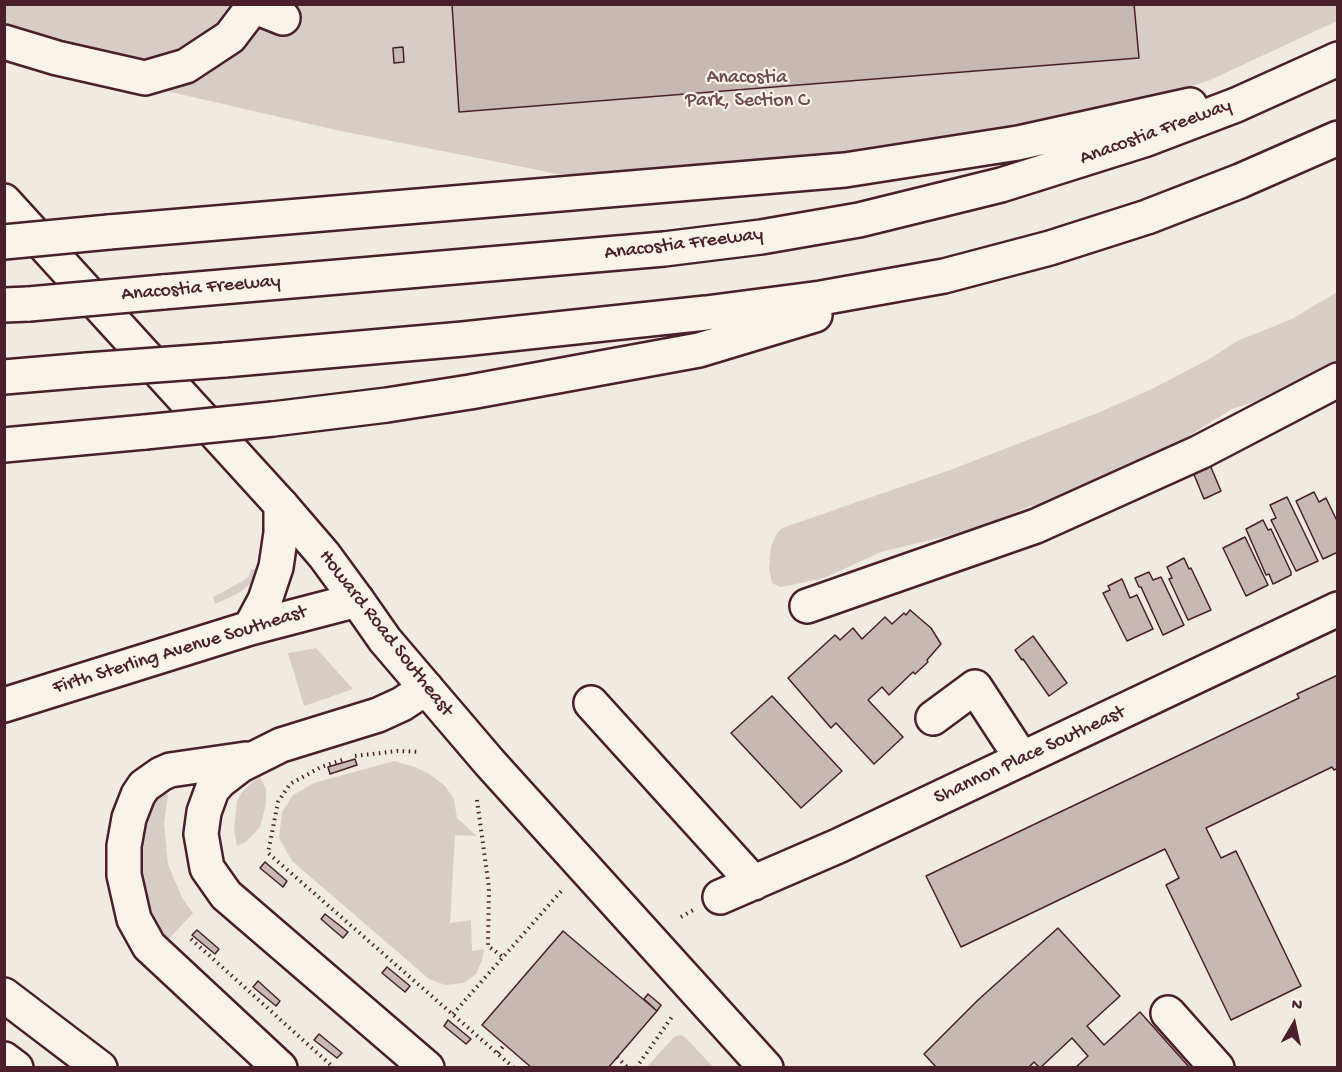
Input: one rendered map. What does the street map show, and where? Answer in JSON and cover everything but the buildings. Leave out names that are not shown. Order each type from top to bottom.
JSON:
[{"type":"main road","points":[[4,42],[57,58],[145,78],[186,66],[230,37],[264,10]]},
{"type":"main road","name":"Anacostia Freeway","points":[[17,305],[663,249],[761,237],[830,225],[956,198],[1069,165],[1182,126],[1338,59]]},
{"type":"main road","points":[[4,242],[845,170],[1018,143],[1282,84]]},
{"type":"main road","points":[[4,445],[273,419],[387,405],[699,350],[944,276],[1050,248],[1147,217],[1240,181],[1338,138]]},
{"type":"main road","name":"Howard Road Southeast","points":[[4,201],[281,505],[324,555],[385,640],[490,763],[766,1068]]},
{"type":"main road","points":[[4,377],[474,338],[821,298],[944,276]]},
{"type":"main road","points":[[807,606],[1036,526],[1200,452],[1338,380]]},
{"type":"main road","points":[[250,628],[265,600],[276,567],[281,533],[281,505]]},
{"type":"main road","name":"Firth Sterling Avenue Southeast","points":[[4,705],[250,628],[357,600]]},
{"type":"main road","name":"Shannon Place Southeast","points":[[720,897],[838,846],[1338,609]]},
{"type":"main road","points":[[933,718],[975,687],[1022,759]]},
{"type":"main road","points":[[426,688],[402,704],[378,715],[281,745],[254,757],[220,781],[207,801],[201,834],[207,868],[226,895],[427,1068]]},
{"type":"main road","points":[[591,703],[753,883]]},
{"type":"main road","points":[[254,757],[170,770],[144,786],[133,806],[127,825],[123,860],[124,875],[134,919],[149,946],[280,1068]]},
{"type":"main road","points":[[4,994],[100,1068]]},
{"type":"main road","points":[[1168,1013],[1217,1068]]},
{"type":"main road","points":[[4,1059],[16,1068]]},
{"type":"path","points":[[419,752],[397,751],[356,755],[321,767],[290,784],[278,802],[268,854],[514,1068]]},
{"type":"path","points":[[477,800],[489,888],[488,946],[503,957]]},
{"type":"path","points":[[453,1014],[562,889]]},
{"type":"path","points":[[191,939],[334,1068]]},
{"type":"path","points":[[636,1068],[674,1014]]},
{"type":"path","points":[[498,1053],[505,1044]]},
{"type":"path","points":[[617,1057],[628,1068]]},
{"type":"green space","name":"Anacostia Park, Section C","points":[[5,4],[1338,5],[1337,21],[1208,81],[961,155],[781,178],[558,174],[336,130],[5,54]]},
{"type":"green space","points":[[1337,292],[1337,362],[1272,396],[1232,409],[1151,459],[1042,505],[1030,506],[976,529],[881,552],[824,578],[780,587],[772,583],[769,568],[771,546],[782,528],[950,470],[1100,412],[1154,388],[1211,358],[1237,341],[1292,319]]},
{"type":"green space","points":[[251,569],[258,570],[255,579],[249,585],[237,594],[215,604],[213,597],[243,581],[249,576]]},
{"type":"green space","points":[[316,648],[353,689],[304,706],[288,653]]},
{"type":"green space","points":[[394,761],[428,773],[445,786],[454,799],[457,818],[477,836],[455,835],[450,923],[471,920],[472,951],[484,949],[476,974],[464,983],[445,985],[429,979],[292,861],[279,838],[282,812],[293,795],[314,783]]},
{"type":"green space","points":[[260,777],[266,789],[266,804],[260,827],[246,842],[237,846],[234,830],[237,801],[243,791]]},
{"type":"green space","points":[[165,786],[168,796],[164,823],[168,864],[182,898],[193,913],[168,940],[164,938],[154,921],[156,920],[152,910],[148,911],[136,869],[149,802]]},
{"type":"green space","points":[[681,1035],[713,1067],[647,1067],[674,1037]]}]
